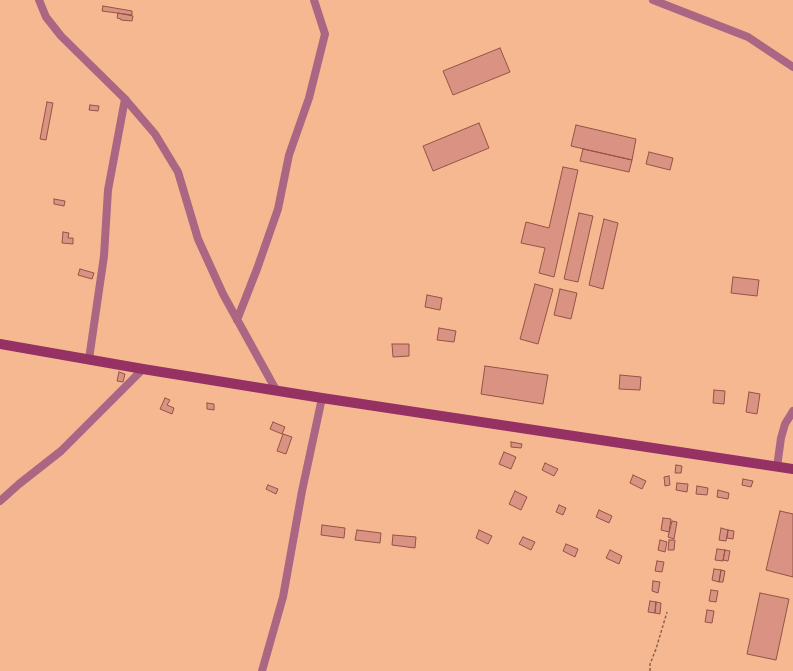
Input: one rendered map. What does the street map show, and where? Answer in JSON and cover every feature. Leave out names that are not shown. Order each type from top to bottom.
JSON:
[{"type":"main road","points":[[0,344],[322,398],[793,469]]},
{"type":"street","points":[[39,0],[46,17],[61,36],[125,99],[155,134],[178,172],[198,239],[223,294],[276,390]]},
{"type":"street","points":[[237,320],[278,209],[288,155],[309,98],[325,34],[314,0]]},
{"type":"street","points":[[653,0],[748,37],[793,67]]},
{"type":"street","points":[[89,359],[104,256],[108,190],[125,99]]},
{"type":"street","points":[[0,501],[61,450],[143,369]]},
{"type":"street","points":[[262,671],[283,597],[302,491],[322,398]]},
{"type":"street","points":[[778,467],[784,424],[793,411]]},
{"type":"path","points":[[650,671],[650,664],[667,612]]},
{"type":"building","points":[[103,6],[132,11],[132,15],[102,11]]},
{"type":"building","points":[[118,13],[133,16],[132,21],[117,18]]},
{"type":"building","points":[[500,48],[510,72],[453,95],[443,71]]},
{"type":"building","points":[[47,102],[53,103],[46,140],[40,139]]},
{"type":"building","points":[[90,105],[99,106],[98,111],[89,110]]},
{"type":"building","points":[[479,123],[489,148],[433,171],[423,146]]},
{"type":"building","points":[[576,125],[636,139],[632,160],[571,146]]},
{"type":"building","points":[[583,149],[632,160],[629,172],[580,161]]},
{"type":"building","points":[[649,152],[673,158],[670,170],[646,164]]},
{"type":"building","points":[[563,167],[578,170],[554,277],[539,273],[545,248],[521,243],[526,222],[549,228]]},
{"type":"building","points":[[54,199],[65,201],[64,206],[54,204]]},
{"type":"building","points":[[579,213],[593,216],[578,282],[564,279]]},
{"type":"building","points":[[604,219],[618,223],[603,289],[589,285]]},
{"type":"building","points":[[63,232],[69,233],[68,238],[73,238],[73,244],[62,243]]},
{"type":"building","points":[[80,269],[94,273],[92,279],[78,275]]},
{"type":"building","points":[[733,277],[759,280],[757,296],[731,293]]},
{"type":"building","points":[[535,284],[553,289],[538,344],[520,339]]},
{"type":"building","points":[[560,289],[577,293],[571,319],[554,315]]},
{"type":"building","points":[[427,295],[442,298],[440,310],[425,307]]},
{"type":"building","points":[[439,328],[456,331],[454,342],[437,340]]},
{"type":"building","points":[[392,344],[409,344],[409,356],[393,357]]},
{"type":"building","points":[[485,366],[548,375],[543,404],[481,394]]},
{"type":"building","points":[[119,372],[125,374],[123,382],[117,381]]},
{"type":"building","points":[[620,375],[641,377],[640,390],[619,389]]},
{"type":"building","points":[[714,390],[725,391],[724,404],[713,403]]},
{"type":"building","points":[[749,392],[760,394],[757,414],[746,412]]},
{"type":"building","points":[[165,398],[170,400],[167,405],[174,408],[172,414],[160,409]]},
{"type":"building","points":[[207,403],[214,404],[214,410],[207,409]]},
{"type":"building","points":[[273,422],[285,427],[282,434],[270,429]]},
{"type":"building","points":[[283,434],[292,437],[286,454],[277,451]]},
{"type":"building","points":[[511,442],[522,444],[521,448],[511,447]]},
{"type":"building","points":[[504,452],[516,457],[511,469],[499,464]]},
{"type":"building","points":[[545,463],[558,469],[554,476],[542,470]]},
{"type":"building","points":[[676,465],[682,466],[681,473],[675,473]]},
{"type":"building","points":[[633,475],[646,481],[642,489],[630,483]]},
{"type":"building","points":[[669,476],[670,485],[665,486],[664,477]]},
{"type":"building","points":[[743,479],[753,481],[751,487],[742,485]]},
{"type":"building","points":[[677,483],[688,484],[687,492],[676,490]]},
{"type":"building","points":[[268,485],[278,489],[276,494],[266,489]]},
{"type":"building","points":[[697,486],[708,488],[707,495],[696,494]]},
{"type":"building","points":[[718,490],[729,493],[728,499],[717,497]]},
{"type":"building","points":[[515,491],[527,497],[521,510],[509,504]]},
{"type":"building","points":[[559,505],[566,508],[563,515],[556,512]]},
{"type":"building","points":[[599,510],[612,516],[609,523],[596,517]]},
{"type":"building","points":[[780,511],[793,514],[793,577],[766,570]]},
{"type":"building","points":[[663,518],[671,519],[669,532],[661,530]]},
{"type":"building","points":[[672,521],[677,522],[674,539],[668,537]]},
{"type":"building","points":[[322,525],[345,528],[344,538],[321,535]]},
{"type":"building","points":[[721,528],[728,530],[726,541],[719,540]]},
{"type":"building","points":[[357,530],[381,533],[380,543],[355,540]]},
{"type":"building","points":[[479,530],[492,536],[488,544],[476,538]]},
{"type":"building","points":[[728,530],[734,531],[733,539],[727,538]]},
{"type":"building","points":[[393,535],[416,537],[415,548],[392,545]]},
{"type":"building","points":[[523,537],[535,542],[531,550],[519,544]]},
{"type":"building","points":[[660,540],[667,542],[665,552],[658,550]]},
{"type":"building","points":[[669,540],[675,540],[674,550],[668,550]]},
{"type":"building","points":[[566,544],[578,549],[575,557],[563,551]]},
{"type":"building","points":[[717,549],[725,550],[723,561],[715,560]]},
{"type":"building","points":[[610,550],[622,556],[619,564],[606,558]]},
{"type":"building","points":[[725,550],[730,551],[728,561],[723,560]]},
{"type":"building","points":[[657,561],[664,562],[662,572],[655,571]]},
{"type":"building","points":[[714,569],[721,570],[719,582],[712,580]]},
{"type":"building","points":[[721,570],[725,571],[723,582],[719,582]]},
{"type":"building","points":[[653,581],[660,582],[658,593],[652,591]]},
{"type":"building","points":[[711,590],[718,591],[716,602],[709,601]]},
{"type":"building","points":[[760,593],[789,599],[776,660],[747,654]]},
{"type":"building","points":[[650,601],[656,602],[655,613],[648,612]]},
{"type":"building","points":[[656,602],[661,603],[660,614],[655,613]]},
{"type":"building","points":[[707,610],[714,611],[712,623],[705,622]]}]
